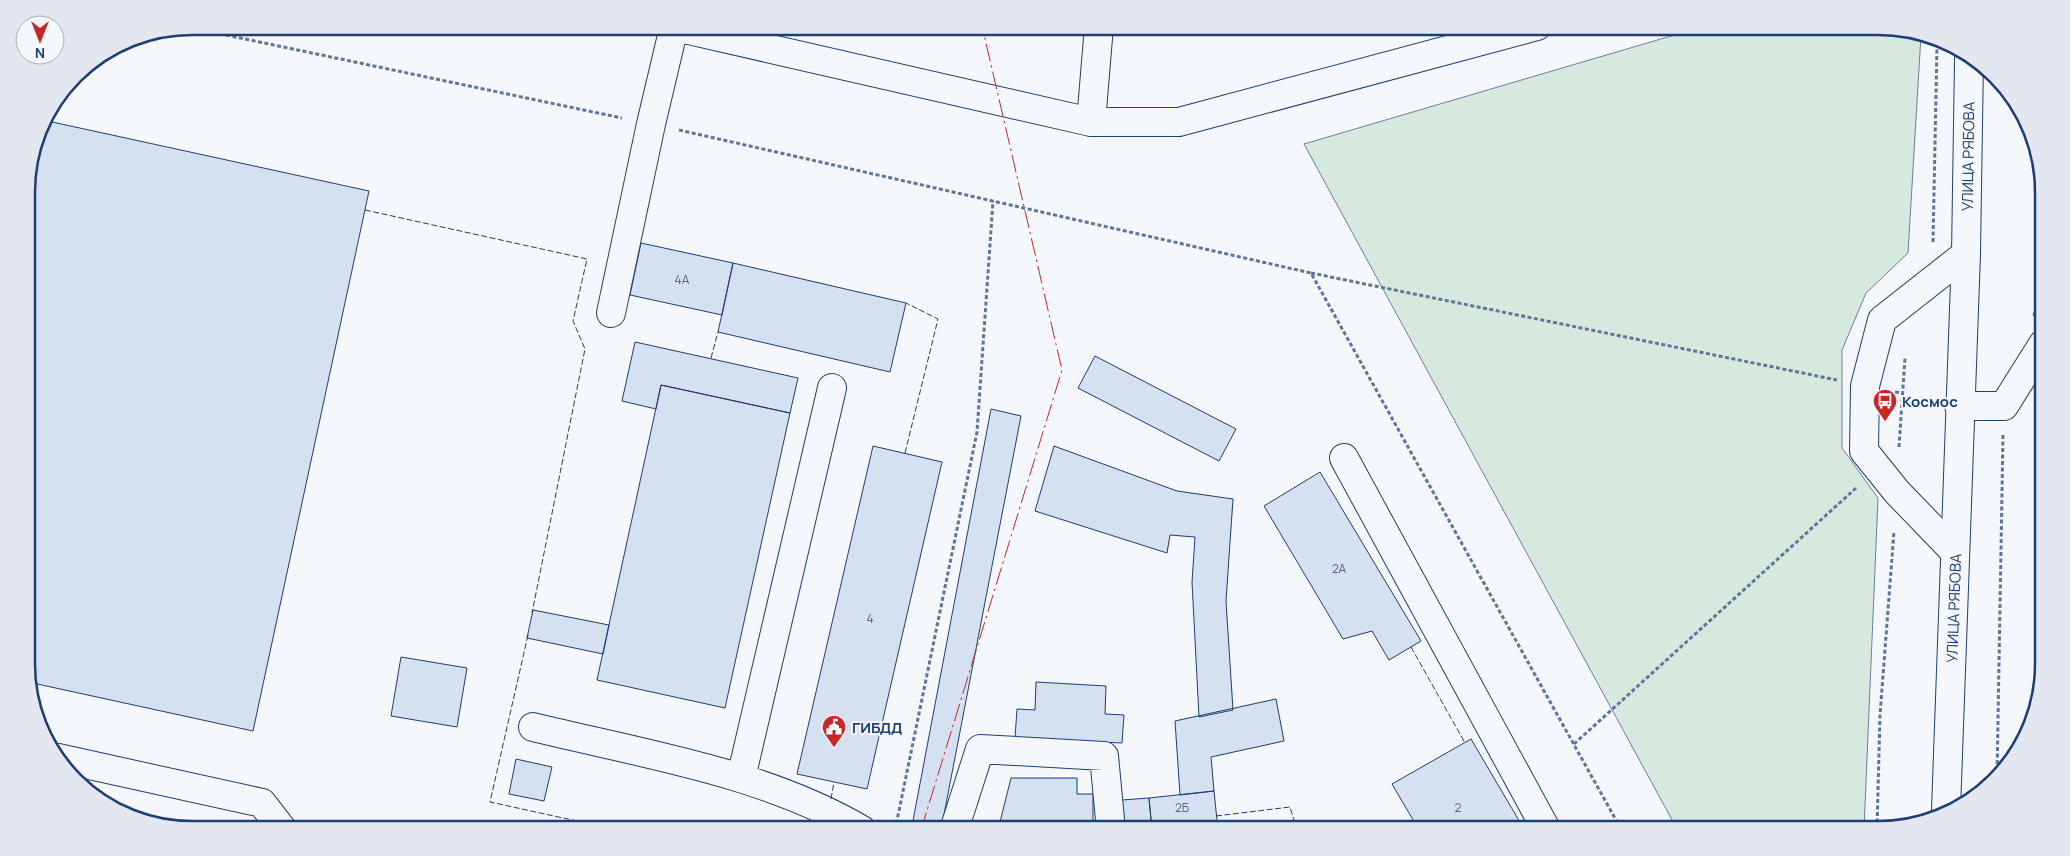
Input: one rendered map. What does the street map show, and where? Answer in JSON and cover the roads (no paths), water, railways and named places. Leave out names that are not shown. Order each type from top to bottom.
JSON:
[{"type":"street","points":[[611,313],[671,35]]},
{"type":"street","points":[[708,35],[1091,122],[1179,122],[1503,35]]},
{"type":"street","points":[[1091,122],[1098,35]]},
{"type":"street","name":"УЛИЦА РЯБОВА","points":[[1946,805],[1959,406],[1966,254],[1969,64]]},
{"type":"street","points":[[1954,550],[1896,492],[1879,467],[1864,451],[1865,386],[1882,320],[1966,254]]},
{"type":"street","points":[[1959,406],[2004,406],[2035,339]]},
{"type":"street","points":[[742,778],[832,388]]},
{"type":"street","points":[[1344,458],[1541,821]]},
{"type":"street","points":[[532,727],[742,778],[828,810],[847,821]]},
{"type":"street","points":[[957,821],[980,749],[1104,756],[1110,821]]},
{"type":"street","points":[[69,760],[262,803],[276,821]]},
{"type":"place","name":"Космос","points":[[1885,422]]},
{"type":"place","name":"ГИБДД","points":[[834,748]]}]
